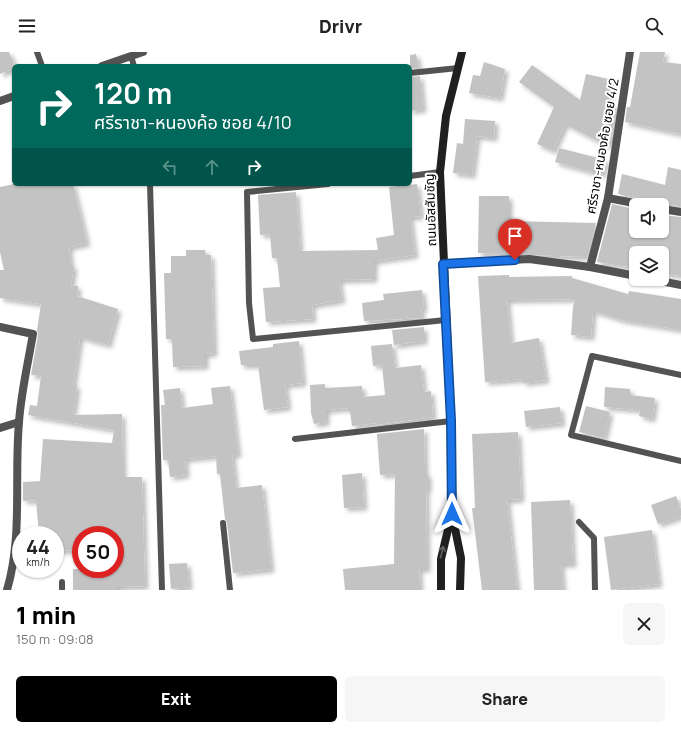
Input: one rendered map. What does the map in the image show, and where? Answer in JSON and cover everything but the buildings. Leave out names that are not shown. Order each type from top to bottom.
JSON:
[{"type":"main road","name":"ถนนอัสสัมชัญ","points":[[460,590],[461,558],[452,514],[451,421],[440,172],[446,116],[462,52]]},
{"type":"main road","name":"ถนนอัสสัมชัญ","points":[[442,590],[440,560],[452,514]]},
{"type":"street","points":[[108,64],[143,52]]},
{"type":"street","name":"ศรีราชา-หนองค้อ ซอย 4/2","points":[[590,267],[608,198],[630,52]]},
{"type":"street","points":[[0,101],[12,97]]},
{"type":"street","points":[[608,198],[629,202]]},
{"type":"street","points":[[669,210],[681,212]]},
{"type":"street","points":[[443,264],[529,260],[590,267],[629,275]]},
{"type":"street","points":[[669,283],[681,285]]},
{"type":"street","points":[[0,327],[32,334],[19,422],[16,540],[12,573],[7,590]]},
{"type":"street","points":[[0,428],[19,422]]},
{"type":"lane","points":[[37,52],[41,64]]},
{"type":"lane","points":[[131,56],[133,64]]},
{"type":"lane","points":[[412,73],[458,68]]},
{"type":"lane","points":[[412,176],[440,172]]},
{"type":"lane","points":[[150,186],[162,590]]},
{"type":"lane","points":[[308,186],[247,192],[249,303],[253,339],[446,320]]},
{"type":"lane","points":[[681,375],[592,356],[571,434],[681,461]]},
{"type":"lane","points":[[295,439],[451,421]]},
{"type":"lane","points":[[579,522],[594,538],[595,590]]},
{"type":"lane","points":[[223,523],[230,590]]},
{"type":"lane","points":[[62,582],[62,590]]},
{"type":"route","points":[[452,514],[451,421],[443,264],[515,260]]}]
